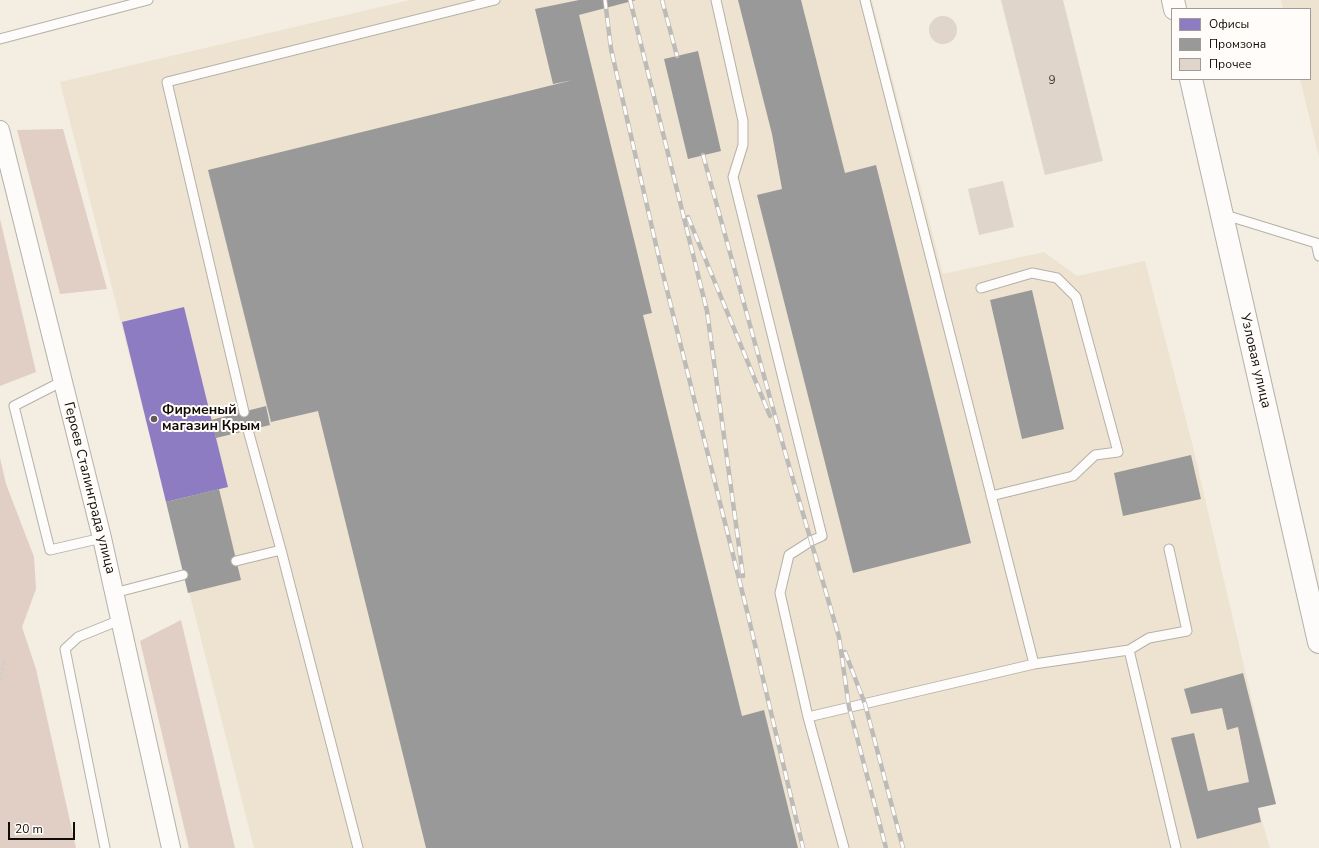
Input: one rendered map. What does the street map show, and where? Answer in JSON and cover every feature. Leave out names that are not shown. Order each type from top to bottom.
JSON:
[{"type":"street","name":"Узловая улица","points":[[1191,80],[1319,642]]},
{"type":"street","name":"Героев Сталинграда улица","points":[[0,130],[102,538],[171,848]]},
{"type":"lane","points":[[0,39],[148,0]]},
{"type":"lane","points":[[244,412],[167,82],[495,0]]},
{"type":"lane","points":[[716,0],[743,121],[743,145],[732,177],[822,536],[789,555],[780,593],[808,717],[844,848]]},
{"type":"lane","points":[[865,0],[1034,664]]},
{"type":"lane","points":[[1221,214],[1316,242],[1319,256]]},
{"type":"lane","points":[[981,288],[1032,273],[1057,278],[1076,297],[1118,452],[1095,455],[1073,476],[991,496]]},
{"type":"lane","points":[[63,380],[14,406],[50,550],[102,538]]},
{"type":"lane","points":[[248,430],[281,550],[358,848]]},
{"type":"lane","points":[[808,717],[1034,664],[1129,650],[1149,638],[1187,631],[1169,549]]},
{"type":"lane","points":[[236,561],[281,550]]},
{"type":"lane","points":[[114,593],[183,575]]},
{"type":"lane","points":[[105,848],[65,648],[78,637],[120,620]]},
{"type":"lane","points":[[1129,650],[1176,848]]},
{"type":"path","points":[[0,680],[6,659]]},
{"type":"shaded area","points":[[410,0],[872,0],[943,274],[1044,252],[1077,276],[1145,261],[1193,447],[1276,804],[1258,808],[1270,848],[254,848],[60,82]]},
{"type":"shaded area","points":[[1281,0],[1319,0],[1319,157],[1300,80],[1311,80],[1311,8],[1283,8]]},
{"type":"shaded area","points":[[63,129],[107,289],[60,294],[17,130]]},
{"type":"shaded area","points":[[0,219],[36,372],[0,386]]},
{"type":"shaded area","points":[[0,458],[6,484],[34,557],[36,589],[22,627],[36,669],[76,848],[0,848]]},
{"type":"shaded area","points":[[181,620],[235,848],[189,848],[140,641]]},
{"type":"building: Офисы","points":[[184,307],[228,487],[166,502],[122,322]]},
{"type":"building: Промзона","points":[[579,0],[636,0],[579,15],[652,313],[643,315],[742,716],[764,710],[798,848],[426,848],[318,411],[271,422],[208,170],[573,80],[553,84],[535,9]]},
{"type":"building: Промзона","points":[[738,0],[801,0],[845,173],[876,165],[971,543],[853,573],[757,195],[782,189],[772,134]]},
{"type":"building: Промзона","points":[[698,51],[721,151],[688,159],[664,59]]},
{"type":"building: Промзона","points":[[1032,290],[1064,429],[1022,439],[990,300]]},
{"type":"building: Промзона","points":[[266,406],[270,425],[216,438],[211,420]]},
{"type":"building: Промзона","points":[[1191,455],[1201,499],[1123,516],[1114,473]]},
{"type":"building: Промзона","points":[[219,489],[241,580],[188,593],[166,502]]},
{"type":"building: Промзона","points":[[1243,673],[1276,804],[1258,808],[1261,822],[1197,839],[1171,738],[1194,733],[1208,791],[1249,782],[1238,727],[1227,730],[1222,708],[1191,714],[1184,689]]},
{"type":"building: Прочее","points":[[1001,0],[1063,0],[1103,161],[1045,175]]},
{"type":"building: Прочее","points":[[943,16],[953,20],[957,30],[953,40],[943,44],[933,40],[929,30],[933,20]]},
{"type":"building: Прочее","points":[[1003,181],[1014,227],[979,235],[968,189]]},
{"type":"railway","points":[[605,0],[611,49],[659,258],[748,615],[803,848]]},
{"type":"railway","points":[[630,0],[707,311],[743,576]]},
{"type":"railway","points":[[662,0],[677,56]]},
{"type":"railway","points":[[703,155],[785,452],[839,637],[849,707],[886,848]]},
{"type":"railway","points":[[688,217],[770,416]]},
{"type":"railway","points":[[845,652],[865,704],[903,848]]},
{"type":"place","name":"Фирменый магазин Крым","points":[[154,419]]}]
